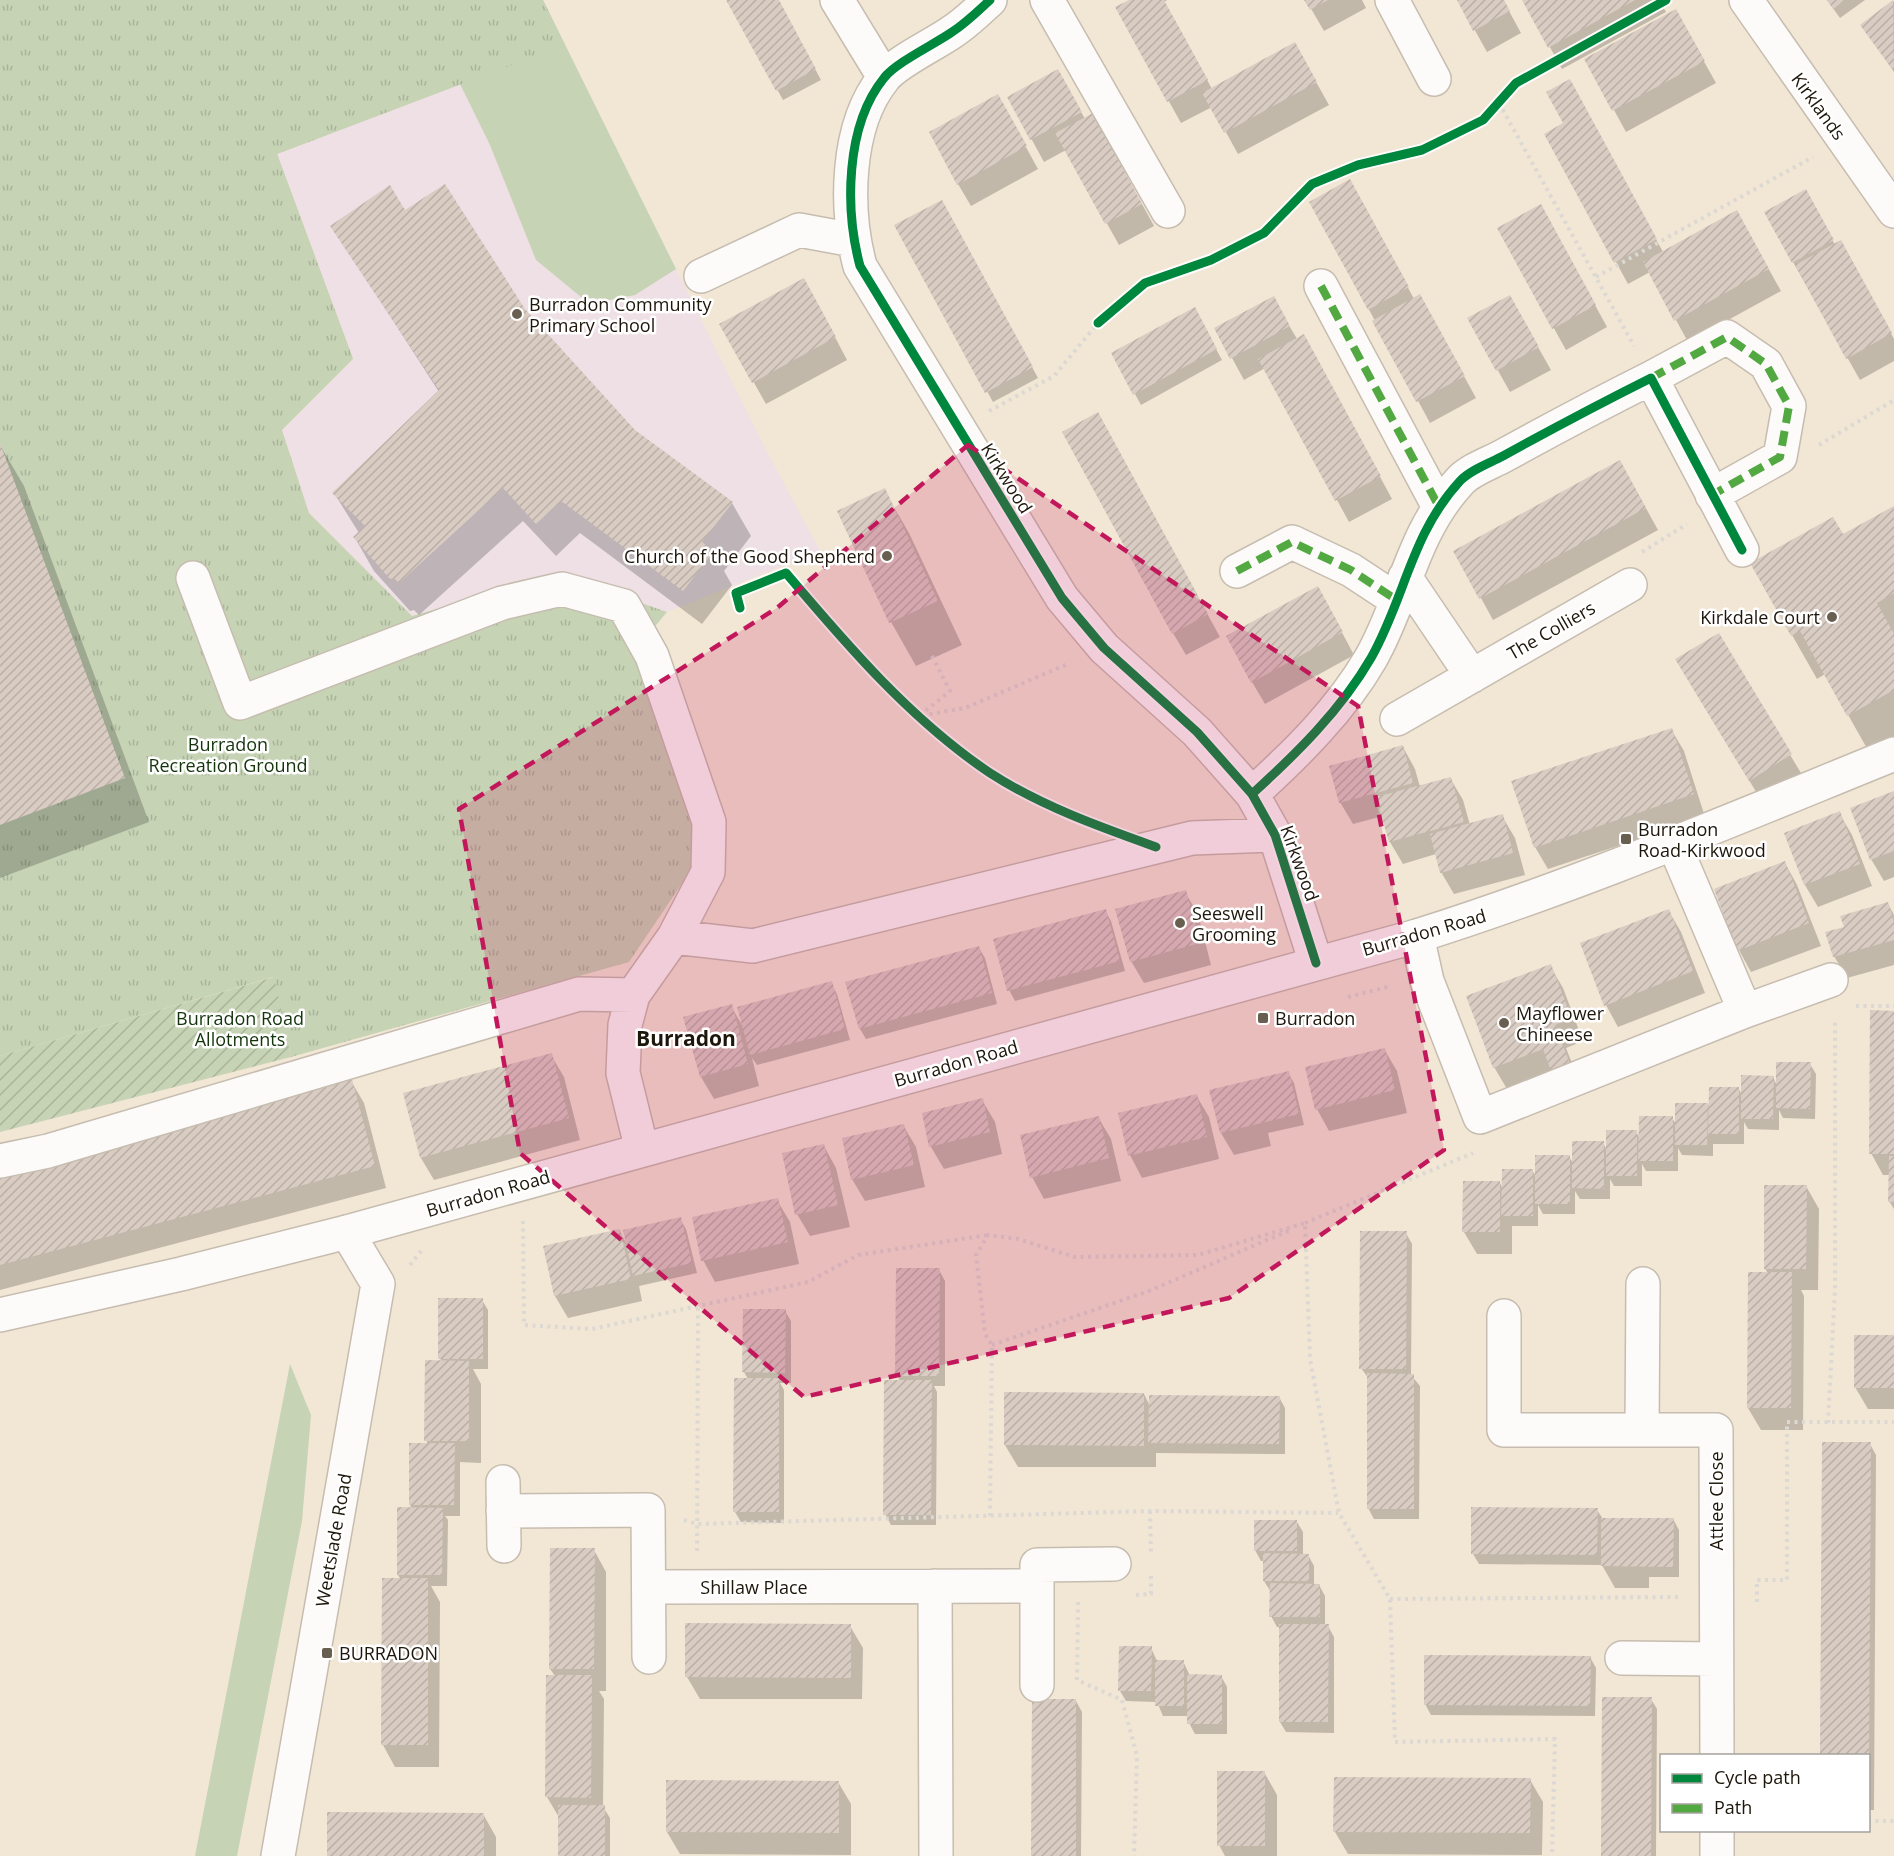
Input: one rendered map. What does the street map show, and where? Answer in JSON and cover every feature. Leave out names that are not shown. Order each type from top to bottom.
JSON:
[{"type":"street","points":[[837,0],[884,77]]},
{"type":"street","name":"Kirkwood","points":[[990,0],[954,31],[884,77],[868,106],[857,138],[849,188],[853,240],[860,267],[1062,598],[1104,648],[1197,732],[1252,794],[1275,835],[1316,963]]},
{"type":"street","points":[[1047,0],[1168,212]]},
{"type":"street","points":[[1392,0],[1434,79]]},
{"type":"street","name":"Kirklands","points":[[1746,0],[1894,211]]},
{"type":"street","points":[[701,276],[799,230],[853,240]]},
{"type":"street","points":[[1321,286],[1439,507]]},
{"type":"street","points":[[1252,794],[1289,761],[1341,702],[1370,658],[1402,589],[1414,553],[1439,507],[1462,479],[1566,420],[1652,378],[1727,337],[1766,364],[1789,406],[1780,457],[1712,495]]},
{"type":"street","points":[[1652,378],[1742,550]]},
{"type":"street","points":[[1237,571],[1292,542],[1351,570],[1402,589],[1472,676]]},
{"type":"street","points":[[193,578],[240,703],[502,603],[562,589],[624,606],[652,657],[709,822],[708,872],[674,937],[633,995],[625,1025],[623,1073],[642,1150]]},
{"type":"street","name":"The Colliers","points":[[1397,719],[1630,585]]},
{"type":"street","name":"Burradon Road","points":[[0,1315],[181,1274],[347,1232],[1417,936],[1486,914],[1674,844],[1894,754]]},
{"type":"street","points":[[674,937],[753,946],[1192,838],[1275,835]]},
{"type":"street","points":[[1674,844],[1745,1011]]},
{"type":"street","points":[[1417,936],[1427,981],[1480,1117],[1745,1011],[1839,993]]},
{"type":"street","points":[[0,1161],[48,1151],[579,994],[633,995]]},
{"type":"street","name":"Weetslade Road","points":[[278,1856],[378,1284],[347,1232]]},
{"type":"street","points":[[1642,1430],[1643,1284]]},
{"type":"street","name":"Attlee Close","points":[[1504,1316],[1504,1430],[1716,1430],[1717,1754]]},
{"type":"street","points":[[504,1546],[503,1497],[648,1510],[649,1657]]},
{"type":"street","points":[[1037,1685],[1037,1565],[1114,1564]]},
{"type":"street","points":[[935,1586],[936,1856]]},
{"type":"street","name":"Shillaw Place","points":[[649,1587],[1037,1586]]},
{"type":"street","points":[[1622,1658],[1716,1659]]},
{"type":"street","points":[[1717,1832],[1717,1856]]},
{"type":"path","points":[[1491,111],[1502,99],[1596,278],[1652,378]]},
{"type":"path","points":[[1596,278],[1843,140]]},
{"type":"path","points":[[957,429],[1054,376],[1102,319]]},
{"type":"path","points":[[919,716],[965,708],[1104,648]]},
{"type":"path","points":[[919,716],[950,691],[932,656]]},
{"type":"path","points":[[910,708],[928,723]]},
{"type":"path","points":[[1341,998],[1399,984]]},
{"type":"path","points":[[1839,993],[1894,1006]]},
{"type":"path","points":[[1828,1423],[1835,1289],[1835,1018]]},
{"type":"path","points":[[1458,1146],[1462,1157]]},
{"type":"path","points":[[992,1345],[1149,1291],[1484,1148]]},
{"type":"path","points":[[523,1214],[524,1325],[592,1329],[808,1282],[858,1256],[988,1234],[1018,1239],[1075,1257],[1198,1255],[1305,1223]]},
{"type":"path","points":[[1305,1223],[1310,1359],[1338,1513],[1390,1599],[1395,1742],[1555,1740],[1552,1856]]},
{"type":"path","points":[[988,1234],[976,1255],[985,1334],[992,1345],[990,1516]]},
{"type":"path","points":[[409,1266],[428,1244]]},
{"type":"path","points":[[697,1587],[698,1306]]},
{"type":"path","points":[[1757,1608],[1757,1580],[1786,1580],[1787,1422],[1894,1422]]},
{"type":"path","points":[[648,1510],[697,1524],[1150,1511],[1338,1513]]},
{"type":"path","points":[[1150,1511],[1151,1558]]},
{"type":"path","points":[[1130,1595],[1151,1594],[1151,1570]]},
{"type":"path","points":[[1390,1599],[1757,1596]]},
{"type":"path","points":[[1088,1599],[1078,1599],[1077,1680],[1122,1701],[1137,1756],[1134,1856]]},
{"type":"path","points":[[1870,1821],[1894,1821]]},
{"type":"highlighted area","points":[[968,445],[1358,706],[1444,1150],[1229,1298],[804,1397],[520,1153],[459,809],[777,608]]},
{"type":"shaded area","name":"Burradon Community Primary School","points":[[565,45],[764,446],[820,551],[667,612],[559,574],[412,616],[309,513],[282,430],[353,359],[277,154]]},
{"type":"green space","points":[[0,0],[543,0],[676,269],[635,295],[609,300],[581,297],[536,260],[490,145],[460,84],[277,154],[353,359]]},
{"type":"green space","name":"Burradon Recreation Ground","points":[[0,0],[543,0],[565,45],[277,154],[353,359],[282,430],[309,513],[412,616],[559,574],[667,612],[635,650],[702,831],[693,867],[629,962],[291,1057],[273,977],[0,1056]]},
{"type":"green space","name":"Burradon Road Allotments","points":[[274,977],[291,1057],[0,1132],[0,1056]]},
{"type":"green space","points":[[290,1364],[311,1415],[302,1521],[237,1856],[195,1856]]},
{"type":"building","points":[[726,0],[779,0],[816,69],[776,91]]},
{"type":"building","points":[[1129,0],[1164,0],[1208,80],[1167,102],[1115,7]]},
{"type":"building","points":[[1304,0],[1328,0],[1310,10]]},
{"type":"building","points":[[1457,0],[1504,0],[1510,11],[1473,31]]},
{"type":"building","points":[[1522,0],[1635,0],[1548,48]]},
{"type":"building","points":[[1827,0],[1845,0],[1833,9]]},
{"type":"building","points":[[1893,0],[1894,68],[1892,69],[1860,25]]},
{"type":"building","points":[[1676,9],[1705,61],[1612,111],[1584,59]]},
{"type":"building","points":[[1295,42],[1317,82],[1224,133],[1202,93]]},
{"type":"building","points":[[1058,69],[1082,112],[1030,140],[1007,97]]},
{"type":"building","points":[[1570,79],[1657,239],[1614,263],[1544,134],[1563,123],[1546,92]]},
{"type":"building","points":[[998,94],[1027,146],[957,185],[929,132]]},
{"type":"building","points":[[1093,113],[1142,204],[1105,224],[1055,133]]},
{"type":"building","points":[[1350,179],[1409,287],[1368,310],[1309,202]]},
{"type":"building","points":[[445,184],[525,309],[635,430],[733,502],[702,542],[714,551],[683,591],[561,501],[536,524],[503,488],[399,583],[394,578],[390,579],[353,537],[365,526],[332,493],[439,390],[330,226],[390,185],[405,210]]},
{"type":"building","points":[[1806,189],[1834,240],[1792,263],[1764,212]]},
{"type":"building","points":[[942,200],[1033,367],[985,393],[894,225]]},
{"type":"building","points":[[1541,204],[1596,305],[1552,329],[1497,228]]},
{"type":"building","points":[[1737,210],[1769,269],[1674,321],[1643,262]]},
{"type":"building","points":[[1841,240],[1892,333],[1846,359],[1795,265]]},
{"type":"building","points":[[804,278],[836,337],[752,383],[719,324]]},
{"type":"building","points":[[1420,294],[1465,376],[1416,402],[1372,321]]},
{"type":"building","points":[[1510,295],[1539,347],[1496,371],[1467,318]]},
{"type":"building","points":[[1274,296],[1290,326],[1230,359],[1214,328]]},
{"type":"building","points":[[1195,307],[1217,349],[1133,395],[1111,353]]},
{"type":"building","points":[[1304,334],[1381,476],[1335,501],[1258,359]]},
{"type":"building","points":[[1098,412],[1208,614],[1172,634],[1062,432]]},
{"type":"building","points":[[0,443],[125,778],[0,825]]},
{"type":"building","points":[[1620,460],[1646,508],[1479,599],[1453,551]]},
{"type":"building","name":"Church of the Good Shepherd","points":[[885,488],[938,601],[889,623],[837,511]]},
{"type":"building","name":"Kirkdale Court","points":[[1894,506],[1894,593],[1877,603],[1894,634],[1894,690],[1847,716],[1800,631],[1791,636],[1750,563],[1833,517],[1843,534]]},
{"type":"building","points":[[1318,586],[1343,632],[1251,683],[1226,636]]},
{"type":"building","points":[[1719,633],[1792,754],[1749,781],[1675,659]]},
{"type":"building","points":[[1672,728],[1694,794],[1534,848],[1511,781]]},
{"type":"building","points":[[1403,745],[1413,783],[1339,803],[1329,766]]},
{"type":"building","points":[[1451,777],[1464,822],[1389,842],[1376,797]]},
{"type":"building","points":[[1894,791],[1894,851],[1870,860],[1850,808]]},
{"type":"building","points":[[1840,811],[1860,864],[1804,885],[1784,833]]},
{"type":"building","points":[[1503,814],[1513,853],[1440,873],[1430,834]]},
{"type":"building","points":[[1785,861],[1809,923],[1737,951],[1714,889]]},
{"type":"building","points":[[1186,890],[1200,943],[1130,962],[1115,909]]},
{"type":"building","points":[[1888,902],[1894,923],[1894,940],[1833,957],[1825,932],[1844,927],[1840,916]]},
{"type":"building","points":[[1106,909],[1120,961],[1007,991],[993,939]]},
{"type":"building","points":[[1669,909],[1693,971],[1604,1006],[1580,943]]},
{"type":"building","points":[[979,946],[992,993],[859,1029],[845,982]]},
{"type":"building","points":[[1551,964],[1572,1019],[1555,1025],[1570,1064],[1551,1071],[1543,1049],[1493,1068],[1466,996]]},
{"type":"building","points":[[832,981],[845,1029],[750,1055],[737,1007]]},
{"type":"building","points":[[732,1004],[748,1064],[700,1077],[683,1017]]},
{"type":"building","points":[[1870,1010],[1894,1011],[1894,1154],[1869,1154]]},
{"type":"building","points":[[1385,1048],[1395,1090],[1315,1110],[1305,1067]]},
{"type":"building","points":[[552,1053],[569,1118],[420,1158],[403,1093]]},
{"type":"building","points":[[1776,1062],[1811,1062],[1810,1109],[1776,1108]]},
{"type":"building","points":[[1289,1071],[1299,1114],[1220,1133],[1209,1090]]},
{"type":"building","points":[[1741,1075],[1774,1076],[1773,1119],[1741,1119]]},
{"type":"building","points":[[352,1079],[375,1166],[0,1265],[0,1172]]},
{"type":"building","points":[[1709,1087],[1739,1087],[1739,1134],[1708,1134]]},
{"type":"building","points":[[1197,1094],[1207,1137],[1128,1156],[1118,1113]]},
{"type":"building","points":[[983,1098],[990,1132],[929,1147],[922,1113]]},
{"type":"building","points":[[1675,1103],[1708,1103],[1707,1145],[1675,1145]]},
{"type":"building","points":[[1099,1116],[1109,1158],[1030,1178],[1020,1135]]},
{"type":"building","points":[[1639,1116],[1673,1116],[1673,1161],[1638,1161]]},
{"type":"building","points":[[904,1124],[914,1165],[851,1180],[842,1138]]},
{"type":"building","points":[[1606,1130],[1637,1130],[1637,1176],[1606,1176]]},
{"type":"building","points":[[1572,1141],[1604,1141],[1604,1189],[1572,1188]]},
{"type":"building","points":[[824,1144],[838,1205],[795,1215],[782,1153]]},
{"type":"building","points":[[1535,1155],[1570,1155],[1570,1204],[1535,1204]]},
{"type":"building","points":[[1889,1156],[1894,1156],[1894,1202],[1888,1202]]},
{"type":"building","points":[[1502,1169],[1533,1169],[1533,1216],[1501,1216]]},
{"type":"building","points":[[1463,1181],[1500,1181],[1500,1232],[1462,1232]]},
{"type":"building","points":[[1764,1185],[1807,1185],[1806,1269],[1764,1269]]},
{"type":"building","points":[[778,1198],[788,1242],[701,1261],[692,1217]]},
{"type":"building","points":[[681,1217],[692,1263],[633,1276],[623,1230]]},
{"type":"building","points":[[620,1229],[631,1279],[554,1296],[543,1246]]},
{"type":"building","points":[[1360,1231],[1407,1231],[1406,1369],[1359,1369]]},
{"type":"building","points":[[896,1268],[940,1268],[939,1376],[895,1376]]},
{"type":"building","points":[[1748,1272],[1792,1272],[1791,1408],[1747,1408]]},
{"type":"building","points":[[438,1298],[483,1298],[483,1359],[438,1359]]},
{"type":"building","points":[[743,1309],[786,1309],[785,1373],[742,1372]]},
{"type":"building","points":[[1854,1335],[1894,1335],[1894,1388],[1854,1388]]},
{"type":"building","points":[[425,1360],[469,1361],[469,1441],[424,1441]]},
{"type":"building","points":[[1367,1373],[1414,1374],[1414,1509],[1367,1509]]},
{"type":"building","points":[[734,1378],[779,1378],[779,1512],[733,1512]]},
{"type":"building","points":[[884,1380],[932,1380],[931,1515],[883,1515]]},
{"type":"building","points":[[1004,1392],[1144,1393],[1144,1446],[1004,1445]]},
{"type":"building","points":[[1149,1395],[1280,1396],[1279,1444],[1148,1443]]},
{"type":"building","points":[[1822,1442],[1871,1442],[1869,1754],[1820,1754]]},
{"type":"building","points":[[409,1443],[455,1443],[454,1505],[409,1505]]},
{"type":"building","points":[[397,1507],[443,1508],[442,1575],[397,1575]]},
{"type":"building","points":[[1471,1507],[1598,1508],[1597,1555],[1471,1554]]},
{"type":"building","points":[[1601,1518],[1674,1518],[1673,1567],[1601,1566]]},
{"type":"building","points":[[1254,1520],[1297,1520],[1297,1551],[1254,1551]]},
{"type":"building","points":[[550,1548],[595,1548],[594,1669],[549,1669]]},
{"type":"building","points":[[1263,1553],[1309,1554],[1309,1581],[1263,1581]]},
{"type":"building","points":[[382,1578],[428,1578],[428,1745],[381,1745]]},
{"type":"building","points":[[1270,1583],[1320,1584],[1320,1617],[1269,1617]]},
{"type":"building","points":[[685,1623],[851,1624],[851,1678],[685,1677]]},
{"type":"building","points":[[1279,1624],[1329,1624],[1328,1722],[1279,1722]]},
{"type":"building","points":[[1119,1646],[1152,1646],[1151,1691],[1118,1691]]},
{"type":"building","points":[[1424,1655],[1591,1656],[1590,1706],[1424,1705]]},
{"type":"building","points":[[1155,1660],[1184,1660],[1184,1706],[1155,1706]]},
{"type":"building","points":[[1187,1674],[1222,1675],[1222,1724],[1187,1724]]},
{"type":"building","points":[[546,1675],[592,1675],[591,1798],[545,1797]]},
{"type":"building","points":[[1602,1697],[1652,1697],[1651,1856],[1601,1856]]},
{"type":"building","points":[[1032,1699],[1076,1699],[1076,1856],[1031,1856]]},
{"type":"building","points":[[1217,1771],[1265,1771],[1265,1846],[1217,1846]]},
{"type":"building","points":[[1334,1777],[1531,1778],[1530,1833],[1333,1832]]},
{"type":"building","points":[[666,1780],[839,1781],[839,1833],[666,1832]]},
{"type":"building","points":[[558,1805],[605,1805],[605,1856],[558,1856]]},
{"type":"building","points":[[327,1812],[484,1813],[484,1856],[327,1856]]},
{"type":"marked path","points":[[1321,286],[1439,507]]},
{"type":"marked path","points":[[1651,378],[1727,337],[1766,364],[1789,406],[1780,457],[1712,495]]},
{"type":"marked path","points":[[1237,571],[1292,542],[1351,570],[1398,601]]},
{"type":"cycle path","points":[[990,0],[945,37],[889,72],[871,98],[855,144],[852,169],[852,220],[860,266],[1062,598],[1104,648],[1197,732],[1252,794],[1275,835],[1316,963]]},
{"type":"cycle path","points":[[1098,323],[1145,283],[1211,260],[1264,233],[1312,184],[1358,165],[1422,150],[1483,120],[1516,83],[1666,0]]},
{"type":"cycle path","points":[[1252,794],[1317,730],[1359,677],[1383,635],[1419,544],[1444,501],[1460,481],[1475,470],[1651,378],[1742,550]]},
{"type":"cycle path","points":[[740,608],[736,593],[786,573],[881,680],[933,730],[961,752],[1009,785],[1050,806],[1156,847]]},
{"type":"place","name":"Burradon Community Primary School","points":[[517,314]]},
{"type":"place","name":"Church of the Good Shepherd","points":[[887,556]]},
{"type":"place","name":"Kirkdale Court","points":[[1832,617]]},
{"type":"place","name":"Burradon Road-Kirkwood","points":[[1626,839]]},
{"type":"place","name":"Seeswell Grooming","points":[[1180,923]]},
{"type":"place","name":"Burradon","points":[[1263,1018]]},
{"type":"place","name":"Mayflower Chineese","points":[[1504,1023]]},
{"type":"place","name":"BURRADON","points":[[327,1653]]},
{"type":"district","name":"Burradon","points":[[686,1038]]}]
